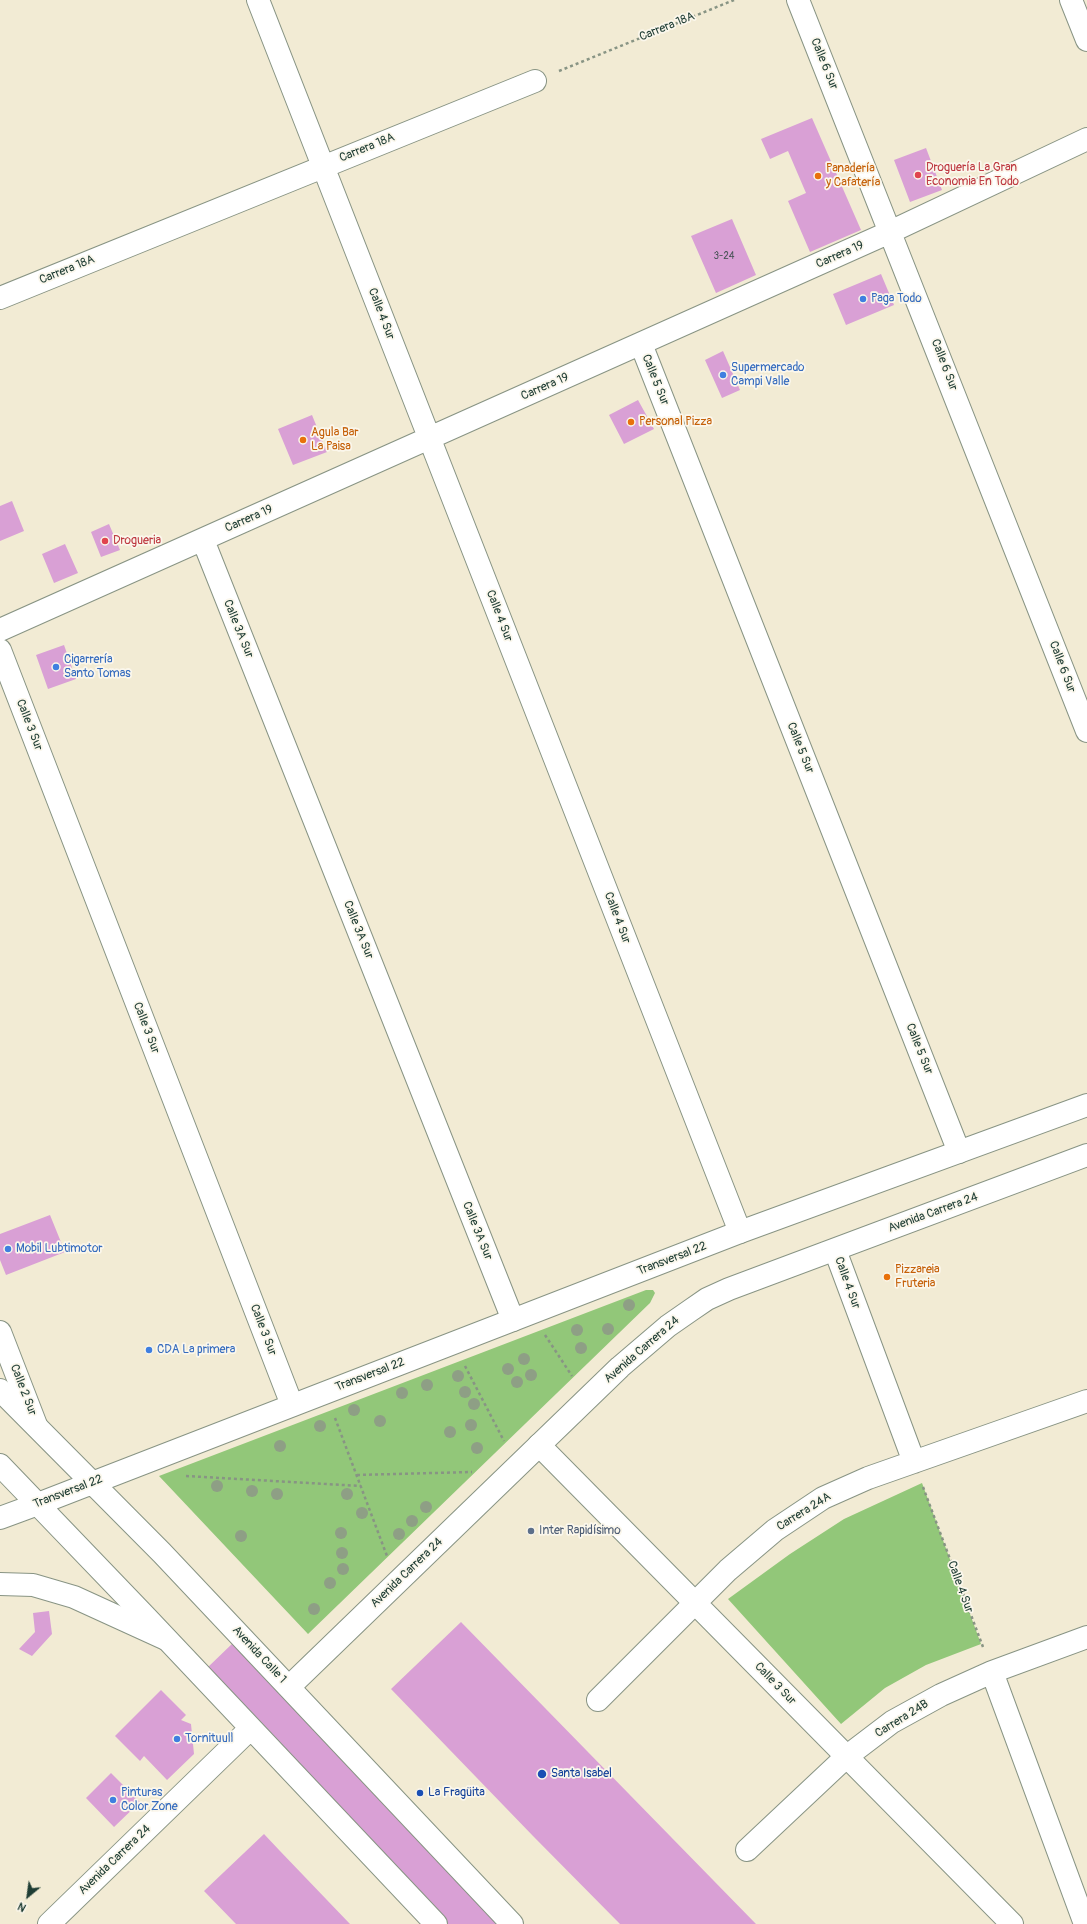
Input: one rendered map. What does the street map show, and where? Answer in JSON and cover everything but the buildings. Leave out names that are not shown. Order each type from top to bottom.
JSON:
[{"type":"street","name":"Calle 4 Sur","points":[[258,0],[740,1232]]},
{"type":"street","name":"Calle 6 Sur","points":[[798,0],[1087,731]]},
{"type":"street","points":[[1071,0],[1087,40]]},
{"type":"street","name":"Carrera 18A","points":[[0,298],[535,81]]},
{"type":"street","name":"Carrera 19","points":[[0,630],[890,232],[1087,139]]},
{"type":"street","name":"Calle 5 Sur","points":[[641,344],[959,1152]]},
{"type":"street","name":"Calle 3A Sur","points":[[203,540],[513,1320]]},
{"type":"street","name":"Calle 3 Sur","points":[[0,650],[292,1405]]},
{"type":"street","points":[[740,1232],[1087,1105]]},
{"type":"street","name":"Avenida Carrera 24","points":[[289,1687],[620,1367],[668,1326],[707,1299],[730,1289],[1087,1155]]},
{"type":"street","name":"Transversal 22","points":[[0,1518],[740,1232]]},
{"type":"street","name":"Calle 4 Sur","points":[[835,1250],[914,1462]]},
{"type":"street","name":"Calle 2 Sur","points":[[0,1332],[36,1425]]},
{"type":"street","name":"Avenida Calle 1","points":[[0,1390],[94,1482],[512,1924]]},
{"type":"street","name":"Carrera 24A","points":[[598,1700],[696,1604],[728,1570],[775,1530],[823,1498],[868,1478],[1087,1401]]},
{"type":"street","name":"Calle 3 Sur","points":[[539,1445],[1012,1924]]},
{"type":"street","points":[[0,1465],[436,1924]]},
{"type":"street","points":[[0,1584],[33,1585],[74,1597],[166,1639]]},
{"type":"street","name":"Carrera 24B","points":[[747,1850],[846,1757],[892,1722],[941,1695],[992,1672],[1087,1637]]},
{"type":"street","points":[[992,1672],[1085,1924]]},
{"type":"street","name":"Avenida Carrera 24","points":[[49,1924],[250,1729]]},
{"type":"path","name":"Carrera 18A","points":[[535,81],[734,0]]},
{"type":"path","points":[[542,1330],[576,1382]]},
{"type":"path","points":[[462,1360],[508,1448]]},
{"type":"path","points":[[334,1417],[389,1562]]},
{"type":"path","name":"Calle 4 Sur","points":[[914,1462],[992,1672]]},
{"type":"path","points":[[357,1475],[475,1472]]},
{"type":"path","points":[[178,1476],[361,1486]]},
{"type":"green space","points":[[646,1290],[653,1290],[655,1293],[650,1303],[308,1634],[159,1476]]},
{"type":"green space","points":[[922,1483],[981,1644],[926,1665],[885,1688],[841,1724],[728,1599],[790,1554],[844,1519]]},
{"type":"place","name":"Droguería La Gran Economia En Todo","points":[[918,175]]},
{"type":"place","name":"Panadería y Cafatería","points":[[818,176]]},
{"type":"place","name":"Paga Todo","points":[[863,299]]},
{"type":"place","name":"Supermercado Campi Valle","points":[[723,375]]},
{"type":"place","name":"Personal Pizza","points":[[631,422]]},
{"type":"place","name":"Agula Bar La Paisa","points":[[303,440]]},
{"type":"place","name":"Drogueria","points":[[105,541]]},
{"type":"place","name":"Cigarrería Santo Tomas","points":[[56,667]]},
{"type":"place","name":"Mobil Lubtimotor","points":[[8,1249]]},
{"type":"place","name":"Pizzareia Fruteria","points":[[887,1277]]},
{"type":"place","name":"CDA La primera","points":[[149,1350]]},
{"type":"place","name":"Inter Rapidísimo","points":[[531,1531]]},
{"type":"place","name":"Tornituull","points":[[177,1739]]},
{"type":"place","name":"Santa Isabel","points":[[542,1774]]},
{"type":"place","name":"La Fragüita","points":[[420,1793]]},
{"type":"place","name":"Pinturas Color Zone","points":[[113,1800]]}]
